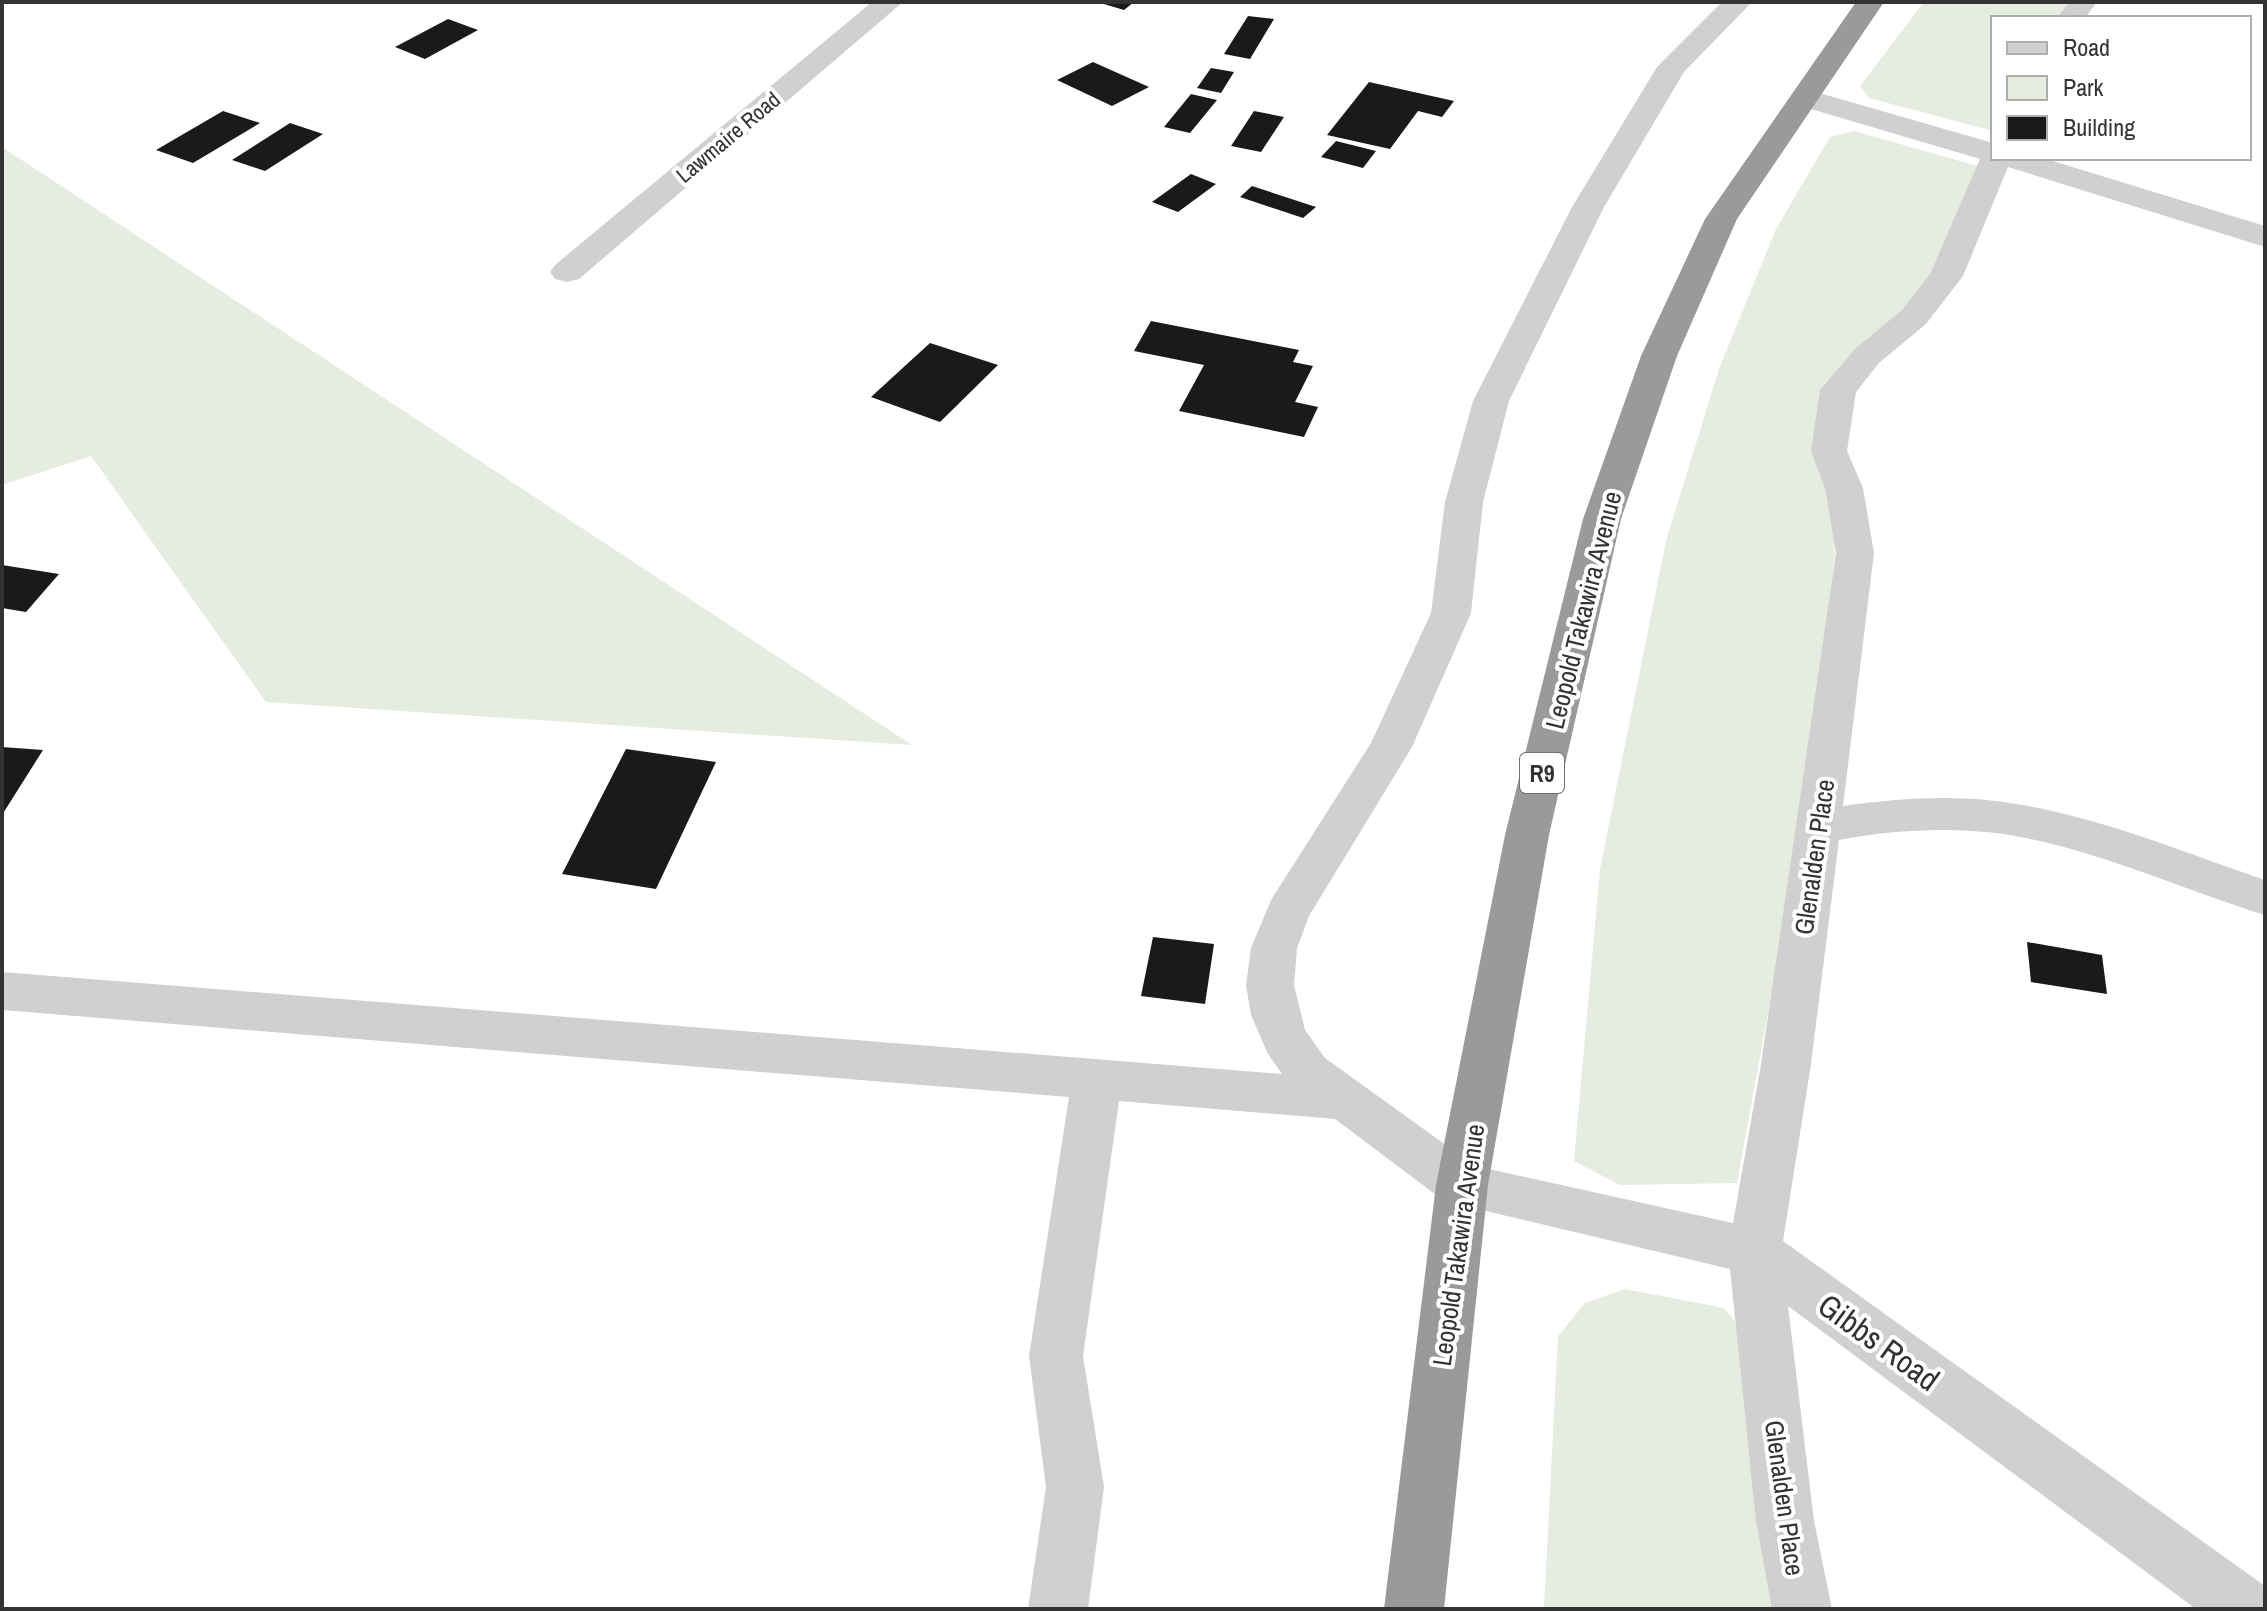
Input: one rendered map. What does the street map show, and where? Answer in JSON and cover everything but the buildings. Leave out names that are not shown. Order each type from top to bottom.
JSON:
[{"type":"highway","name":"Leopold Takawira Avenue","points":[[1414,1609],[1462,1185],[1527,835],[1602,519],[1659,356],[1721,219],[1870,2]]},
{"type":"street","name":"Lawmaire Road","points":[[567,272],[889,2]]},
{"type":"street","points":[[1462,1185],[1340,1099],[1308,1072],[1285,1040],[1275,1015],[1270,985],[1279,936],[1287,912],[1391,747],[1451,613],[1464,502],[1491,401],[1588,207],[1664,79],[1672,67],[1738,2]]},
{"type":"street","points":[[1805,98],[1991,152]]},
{"type":"street","name":"Glenalden Place","points":[[1802,1609],[1785,1521],[1755,1251],[1786,1064],[1855,553],[1844,488],[1829,451],[1838,390],[1867,356],[1914,317],[1946,276],[1995,160]]},
{"type":"street","points":[[2017,160],[2265,237]]},
{"type":"street","points":[[1817,827],[1862,818],[1963,814],[2047,826],[2265,898]]},
{"type":"street","points":[[2,991],[1340,1099]]},
{"type":"street","points":[[1058,1609],[1075,1487],[1056,1356],[1097,1079]]},
{"type":"street","name":"Gibbs Road","points":[[1462,1185],[1755,1251],[2246,1609]]},
{"type":"green space","points":[[1924,2],[2068,2],[2060,16],[1991,16],[1991,130],[1869,98],[1860,86]]},
{"type":"green space","points":[[1854,131],[1981,167],[1932,276],[1903,313],[1863,348],[1831,488],[1835,555],[1803,822],[1737,1183],[1620,1185],[1574,1161],[1600,869],[1666,541],[1719,369],[1776,229],[1830,137]]},
{"type":"green space","points":[[2,147],[912,745],[266,702],[91,456],[2,485]]},
{"type":"green space","points":[[1625,1289],[1724,1308],[1748,1338],[1780,1609],[1544,1609],[1558,1336],[1585,1303]]}]
